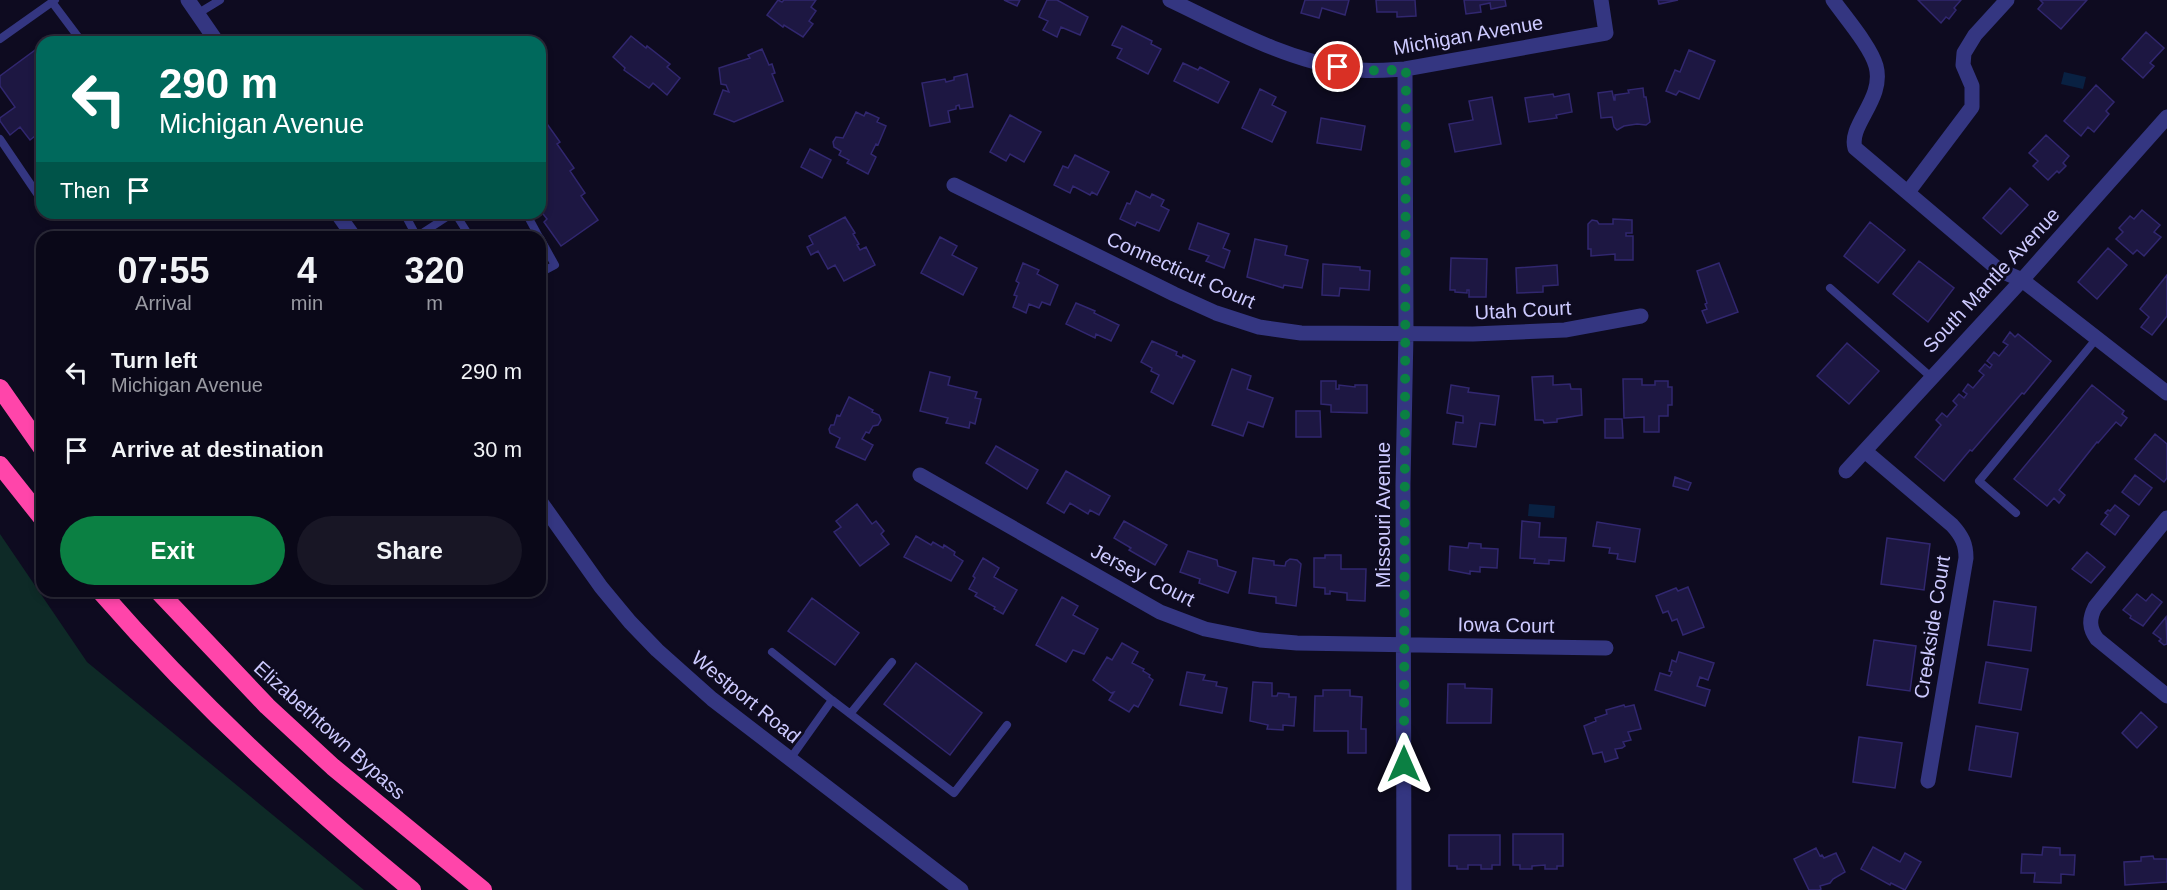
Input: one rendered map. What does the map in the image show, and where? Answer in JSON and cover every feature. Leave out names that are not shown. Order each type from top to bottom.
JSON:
[{"type":"highway","points":[[0,388],[36,439]]},
{"type":"highway","points":[[0,465],[36,510]]},
{"type":"highway","points":[[105,597],[171,670],[257,756],[340,831],[412,890]]},
{"type":"highway","name":"Elizabethtown Bypass","points":[[164,597],[267,706],[333,767],[483,890]]},
{"type":"street","points":[[188,0],[213,36]]},
{"type":"street","name":"Michigan Avenue","points":[[1170,0],[1236,31],[1303,58],[1350,69],[1380,71],[1406,69],[1606,33],[1601,0]]},
{"type":"street","points":[[1833,0],[1871,54],[1876,67],[1875,93],[1854,134],[1855,148],[1999,270],[2022,280],[2167,393]]},
{"type":"street","points":[[1908,192],[1972,106],[1972,86],[1963,65],[1964,53],[1975,35],[2007,0]]},
{"type":"street","name":"Missouri Avenue","points":[[1404,890],[1403,484],[1406,333],[1406,69]]},
{"type":"street","name":"South Mantle Avenue","points":[[1846,471],[1866,452],[1931,377],[2022,280],[2167,117]]},
{"type":"street","name":"Connecticut Court","points":[[954,185],[1174,294],[1238,321],[1259,327],[1301,333],[1406,333]]},
{"type":"street","name":"Utah Court","points":[[1406,333],[1540,332],[1565,330],[1641,316]]},
{"type":"street","name":"Creekside Court","points":[[1866,452],[1952,525],[1961,535],[1966,546],[1966,558],[1928,781]]},
{"type":"street","name":"Jersey Court","points":[[920,475],[1160,612],[1205,629],[1260,640],[1297,644],[1404,645]]},
{"type":"street","name":"Westport Road","points":[[546,509],[601,587],[657,650],[712,699],[961,890]]},
{"type":"street","points":[[2167,518],[2095,607],[2091,614],[2090,624],[2097,639],[2167,696]]},
{"type":"street","name":"Iowa Court","points":[[1404,645],[1606,648]]},
{"type":"lane","points":[[197,14],[220,0]]},
{"type":"lane","points":[[0,39],[54,1],[78,36]]},
{"type":"lane","points":[[0,139],[36,192]]},
{"type":"lane","points":[[426,231],[444,219]]},
{"type":"lane","points":[[546,249],[555,265],[546,270]]},
{"type":"lane","points":[[1830,288],[1931,377]]},
{"type":"lane","points":[[2016,513],[1979,481],[2097,338]]},
{"type":"lane","points":[[772,652],[954,793],[1006,725]]},
{"type":"lane","points":[[850,714],[892,662]]},
{"type":"lane","points":[[790,759],[832,700]]},
{"type":"green space","points":[[0,534],[36,587],[36,597],[43,597],[87,662],[364,890],[0,890]]},
{"type":"water","points":[[2064,72],[2086,77],[2083,89],[2061,84]]},
{"type":"water","points":[[1529,504],[1555,506],[1554,518],[1528,516]]},
{"type":"building","points":[[778,0],[782,2],[784,0],[816,0],[811,7],[816,11],[809,21],[813,24],[803,37],[784,25],[783,27],[767,15]]},
{"type":"building","points":[[1004,0],[1020,0],[1017,6]]},
{"type":"building","points":[[1047,0],[1057,0],[1088,17],[1080,35],[1061,27],[1057,37],[1043,30],[1048,21],[1039,17]]},
{"type":"building","points":[[1305,0],[1349,0],[1345,15],[1322,8],[1319,18],[1301,13]]},
{"type":"building","points":[[1376,0],[1415,0],[1416,16],[1397,17],[1397,12],[1377,12]]},
{"type":"building","points":[[1464,0],[1505,0],[1506,6],[1491,9],[1490,3],[1480,5],[1481,12],[1466,14]]},
{"type":"building","points":[[1658,0],[1678,0],[1659,4]]},
{"type":"building","points":[[1918,0],[1961,0],[1949,19],[1946,17],[1941,23]]},
{"type":"building","points":[[2040,0],[2087,0],[2061,29],[2038,9],[2043,3]]},
{"type":"building","points":[[1122,26],[1152,41],[1151,44],[1161,49],[1148,74],[1117,58],[1122,49],[1112,45]]},
{"type":"building","points":[[2146,32],[2164,48],[2150,63],[2154,66],[2143,78],[2122,59]]},
{"type":"building","points":[[631,36],[670,64],[667,67],[680,78],[667,95],[653,83],[649,88],[624,70],[625,68],[613,57]]},
{"type":"building","points":[[36,49],[36,137],[30,140],[20,127],[10,135],[0,121],[0,118],[15,107],[0,86],[0,76]]},
{"type":"building","points":[[762,49],[769,65],[772,64],[775,73],[772,74],[783,101],[734,122],[714,114],[723,90],[729,92],[726,85],[721,84],[719,68],[750,58],[748,55]]},
{"type":"building","points":[[1689,50],[1715,61],[1699,99],[1679,91],[1676,95],[1666,91],[1675,70],[1680,72]]},
{"type":"building","points":[[1183,63],[1198,70],[1200,67],[1229,82],[1218,103],[1174,81]]},
{"type":"building","points":[[967,74],[973,107],[960,109],[959,105],[956,106],[956,109],[948,111],[950,122],[930,126],[922,83],[945,79],[946,82],[954,80],[954,77]]},
{"type":"building","points":[[2096,85],[2114,102],[2106,111],[2109,114],[2094,132],[2088,127],[2081,136],[2064,121]]},
{"type":"building","points":[[1643,88],[1650,122],[1646,125],[1624,126],[1617,130],[1612,117],[1601,118],[1598,93],[1612,91],[1615,100],[1615,95]]},
{"type":"building","points":[[1260,89],[1276,97],[1272,105],[1286,112],[1272,142],[1242,128]]},
{"type":"building","points":[[1553,94],[1554,97],[1569,94],[1572,112],[1556,115],[1557,118],[1529,122],[1525,98]]},
{"type":"building","points":[[1492,97],[1501,144],[1455,152],[1449,124],[1473,120],[1469,101]]},
{"type":"building","points":[[856,112],[864,116],[866,112],[879,118],[877,122],[886,126],[878,145],[876,144],[871,154],[876,157],[868,174],[847,163],[849,160],[839,155],[841,151],[834,147],[833,142],[836,137],[843,138]]},
{"type":"building","points":[[1010,115],[1041,132],[1024,162],[1010,154],[1006,161],[990,152]]},
{"type":"building","points":[[1321,118],[1365,126],[1361,150],[1317,143]]},
{"type":"building","points":[[546,122],[560,142],[557,144],[574,168],[570,171],[585,193],[581,196],[598,220],[561,246],[544,222],[547,219]]},
{"type":"building","points":[[2046,135],[2069,156],[2063,163],[2066,166],[2048,180],[2033,166],[2038,161],[2029,153]]},
{"type":"building","points":[[810,149],[831,160],[822,178],[801,167]]},
{"type":"building","points":[[1075,155],[1109,172],[1097,195],[1092,192],[1090,195],[1073,186],[1070,193],[1054,185],[1063,166],[1068,168]]},
{"type":"building","points":[[2010,188],[2028,205],[2001,234],[1983,218]]},
{"type":"building","points":[[1136,191],[1150,198],[1152,194],[1164,200],[1161,206],[1169,210],[1159,231],[1137,222],[1135,226],[1120,219],[1127,203],[1130,204]]},
{"type":"building","points":[[2142,210],[2160,225],[2154,232],[2161,237],[2144,256],[2137,250],[2133,254],[2116,239],[2123,232],[2119,228],[2130,216],[2134,219]]},
{"type":"building","points":[[845,217],[855,233],[853,234],[860,250],[866,247],[875,265],[844,281],[835,265],[828,269],[818,251],[811,255],[807,247],[813,244],[809,236]]},
{"type":"building","points":[[1613,219],[1632,220],[1632,233],[1626,233],[1626,236],[1633,236],[1633,260],[1615,260],[1615,254],[1591,256],[1591,249],[1588,249],[1588,224],[1592,220],[1599,224],[1613,224]]},
{"type":"building","points":[[1870,222],[1905,250],[1878,283],[1844,256]]},
{"type":"building","points":[[1198,223],[1229,234],[1223,248],[1230,251],[1224,268],[1206,261],[1209,256],[1189,249]]},
{"type":"building","points":[[940,237],[957,246],[952,255],[977,268],[963,295],[921,273]]},
{"type":"building","points":[[1255,239],[1287,246],[1285,255],[1308,260],[1302,288],[1284,285],[1283,288],[1247,277]]},
{"type":"building","points":[[2108,248],[2127,265],[2097,299],[2078,282]]},
{"type":"building","points":[[1451,258],[1487,259],[1486,297],[1469,297],[1469,290],[1467,293],[1450,290]]},
{"type":"building","points":[[1919,261],[1954,288],[1928,322],[1893,294]]},
{"type":"building","points":[[1023,263],[1039,270],[1037,274],[1058,285],[1050,305],[1042,302],[1039,308],[1029,304],[1026,313],[1013,307],[1017,296],[1014,295],[1019,283],[1016,281]]},
{"type":"building","points":[[1719,263],[1738,312],[1707,323],[1702,311],[1707,309],[1705,304],[1707,303],[1697,271]]},
{"type":"building","points":[[1323,264],[1360,267],[1360,270],[1370,271],[1369,290],[1340,288],[1339,296],[1322,295]]},
{"type":"building","points":[[1557,265],[1558,285],[1543,286],[1543,292],[1517,293],[1516,268]]},
{"type":"building","points":[[2167,275],[2167,316],[2152,335],[2141,327],[2149,317],[2140,309]]},
{"type":"building","points":[[1076,303],[1119,325],[1111,341],[1096,334],[1095,338],[1066,324]]},
{"type":"building","points":[[2010,332],[2015,337],[2018,334],[2051,361],[2024,394],[2022,393],[1944,481],[1915,457],[1941,425],[1936,420],[1942,413],[1947,417],[1957,405],[1953,401],[1959,394],[1964,398],[1967,394],[1963,391],[1968,384],[1973,388],[1984,375],[1979,371],[1985,364],[1990,368],[1992,365],[1987,361],[1994,352],[1999,356],[2008,345],[2003,342]]},
{"type":"building","points":[[1152,341],[1177,352],[1176,355],[1182,358],[1183,355],[1195,361],[1173,404],[1151,392],[1159,375],[1141,362]]},
{"type":"building","points":[[1847,343],[1879,371],[1849,404],[1817,376]]},
{"type":"building","points":[[1232,369],[1251,376],[1247,389],[1273,398],[1263,427],[1248,422],[1243,436],[1212,425]]},
{"type":"building","points":[[930,372],[950,377],[948,385],[977,392],[975,398],[981,399],[975,424],[970,422],[969,428],[946,423],[948,418],[920,411]]},
{"type":"building","points":[[1553,376],[1553,385],[1570,384],[1571,389],[1581,389],[1582,415],[1557,419],[1557,422],[1544,423],[1543,420],[1535,420],[1532,377]]},
{"type":"building","points":[[1623,379],[1642,379],[1642,385],[1655,385],[1655,381],[1668,381],[1668,387],[1672,387],[1672,405],[1668,405],[1668,416],[1659,416],[1659,432],[1644,432],[1644,417],[1624,418]]},
{"type":"building","points":[[1321,381],[1336,381],[1336,389],[1339,389],[1339,385],[1355,387],[1355,385],[1367,385],[1367,413],[1331,412],[1331,405],[1321,404]]},
{"type":"building","points":[[1451,385],[1469,388],[1468,392],[1499,396],[1495,425],[1480,423],[1476,447],[1453,444],[1456,422],[1463,423],[1463,416],[1447,413]]},
{"type":"building","points":[[2092,385],[2124,411],[2122,414],[2127,418],[2121,426],[2116,422],[2097,442],[2059,490],[2065,495],[2059,503],[2054,498],[2047,506],[2014,479]]},
{"type":"building","points":[[849,397],[873,410],[872,412],[879,415],[881,420],[878,425],[873,426],[869,433],[866,432],[862,439],[873,445],[865,460],[836,447],[840,438],[830,433],[831,425],[834,425],[837,415],[840,416]]},
{"type":"building","points":[[1296,411],[1320,411],[1321,437],[1296,437]]},
{"type":"building","points":[[1605,419],[1622,419],[1623,438],[1605,438]]},
{"type":"building","points":[[2155,434],[2167,444],[2167,478],[2164,482],[2135,459]]},
{"type":"building","points":[[996,446],[1038,470],[1027,489],[986,463]]},
{"type":"building","points":[[1066,471],[1110,496],[1099,515],[1090,510],[1088,514],[1070,503],[1064,513],[1047,503]]},
{"type":"building","points":[[2135,475],[2152,488],[2139,505],[2122,492]]},
{"type":"building","points":[[1675,477],[1691,483],[1688,490],[1673,486]]},
{"type":"building","points":[[857,504],[872,524],[876,521],[884,531],[881,534],[889,544],[860,566],[834,532],[841,527],[836,521]]},
{"type":"building","points":[[2115,505],[2129,516],[2115,535],[2101,524],[2108,515],[2105,513]]},
{"type":"building","points":[[1124,521],[1167,545],[1155,565],[1114,538]]},
{"type":"building","points":[[1522,521],[1540,523],[1539,537],[1566,538],[1564,561],[1549,560],[1549,564],[1534,563],[1535,559],[1520,558]]},
{"type":"building","points":[[1597,522],[1640,529],[1635,562],[1617,559],[1618,554],[1609,553],[1610,548],[1593,546]]},
{"type":"building","points":[[916,536],[931,545],[933,542],[943,548],[944,545],[963,561],[951,581],[904,557]]},
{"type":"building","points":[[1887,538],[1930,544],[1924,590],[1881,584]]},
{"type":"building","points":[[1469,543],[1481,544],[1481,548],[1498,549],[1497,568],[1480,567],[1480,572],[1470,571],[1470,574],[1449,570],[1450,546],[1468,548]]},
{"type":"building","points":[[1188,551],[1217,560],[1218,566],[1236,572],[1228,593],[1199,583],[1200,579],[1180,572]]},
{"type":"building","points":[[2087,552],[2105,567],[2091,583],[2072,569]]},
{"type":"building","points":[[1325,555],[1341,555],[1341,569],[1366,569],[1365,601],[1347,600],[1347,593],[1330,591],[1330,594],[1325,594],[1325,588],[1314,587],[1314,558],[1325,558]]},
{"type":"building","points":[[983,558],[999,568],[994,577],[1017,590],[1003,614],[975,596],[977,593],[969,589]]},
{"type":"building","points":[[1253,558],[1274,561],[1274,565],[1285,566],[1290,559],[1297,560],[1301,564],[1296,606],[1276,603],[1276,597],[1249,593]]},
{"type":"building","points":[[1688,587],[1704,627],[1683,635],[1677,619],[1672,621],[1668,611],[1663,613],[1656,596],[1676,588],[1678,591]]},
{"type":"building","points":[[2137,594],[2146,601],[2152,594],[2162,602],[2143,626],[2130,618],[2131,616],[2123,610]]},
{"type":"building","points":[[1062,597],[1078,606],[1073,615],[1098,629],[1084,654],[1073,650],[1066,662],[1036,645]]},
{"type":"building","points":[[812,598],[859,633],[835,665],[788,631]]},
{"type":"building","points":[[1994,601],[2036,607],[2031,651],[1988,645]]},
{"type":"building","points":[[2166,617],[2167,644],[2164,645],[2159,641],[2161,639],[2153,633]]},
{"type":"building","points":[[1874,640],[1916,646],[1910,691],[1867,685]]},
{"type":"building","points":[[1122,643],[1138,652],[1132,663],[1144,669],[1143,671],[1153,680],[1138,707],[1134,705],[1129,712],[1109,700],[1114,692],[1111,693],[1093,680],[1107,657],[1112,660]]},
{"type":"building","points":[[1679,652],[1714,663],[1708,680],[1700,677],[1697,686],[1710,690],[1705,706],[1655,690],[1660,673],[1670,676],[1672,660],[1676,662]]},
{"type":"building","points":[[1986,662],[2028,669],[2021,710],[1979,703]]},
{"type":"building","points":[[916,663],[982,713],[950,755],[884,704]]},
{"type":"building","points":[[1187,672],[1205,675],[1203,680],[1217,682],[1216,686],[1227,688],[1222,713],[1180,705]]},
{"type":"building","points":[[1253,682],[1272,683],[1272,696],[1277,696],[1278,693],[1296,697],[1294,726],[1283,725],[1283,730],[1267,729],[1268,725],[1250,721]]},
{"type":"building","points":[[1448,684],[1465,684],[1465,688],[1492,689],[1491,723],[1447,723]]},
{"type":"building","points":[[1323,690],[1350,690],[1350,696],[1362,697],[1361,729],[1366,729],[1366,753],[1348,753],[1348,731],[1314,731],[1315,696],[1323,696]]},
{"type":"building","points":[[1624,705],[1625,707],[1634,705],[1641,729],[1628,732],[1631,740],[1623,742],[1625,746],[1622,748],[1615,749],[1618,758],[1605,762],[1602,752],[1593,754],[1584,726],[1596,721],[1595,718],[1607,714],[1606,710]]},
{"type":"building","points":[[2141,712],[2157,727],[2137,748],[2122,733]]},
{"type":"building","points":[[1976,726],[2018,733],[2011,777],[1969,770]]},
{"type":"building","points":[[1859,737],[1902,743],[1895,788],[1853,782]]},
{"type":"building","points":[[1513,834],[1563,834],[1563,866],[1557,866],[1557,869],[1545,869],[1545,865],[1532,866],[1532,869],[1520,869],[1520,865],[1513,865]]},
{"type":"building","points":[[1449,835],[1500,835],[1500,865],[1492,865],[1492,869],[1481,869],[1481,865],[1468,865],[1468,869],[1449,866]]},
{"type":"building","points":[[1873,847],[1900,862],[1905,853],[1921,862],[1905,890],[1891,883],[1890,885],[1861,869]]},
{"type":"building","points":[[2043,847],[2060,848],[2060,855],[2075,855],[2074,875],[2061,874],[2061,883],[2034,882],[2035,873],[2021,873],[2022,854],[2042,855]]},
{"type":"building","points":[[1816,848],[1820,856],[1824,858],[1836,853],[1845,872],[1830,883],[1820,886],[1819,890],[1809,890],[1794,859]]},
{"type":"building","points":[[2153,856],[2154,859],[2167,859],[2167,882],[2125,885],[2124,862],[2141,861],[2141,857]]},
{"type":"route","points":[[1338,67],[1380,71],[1406,69],[1403,484],[1404,764]]}]
